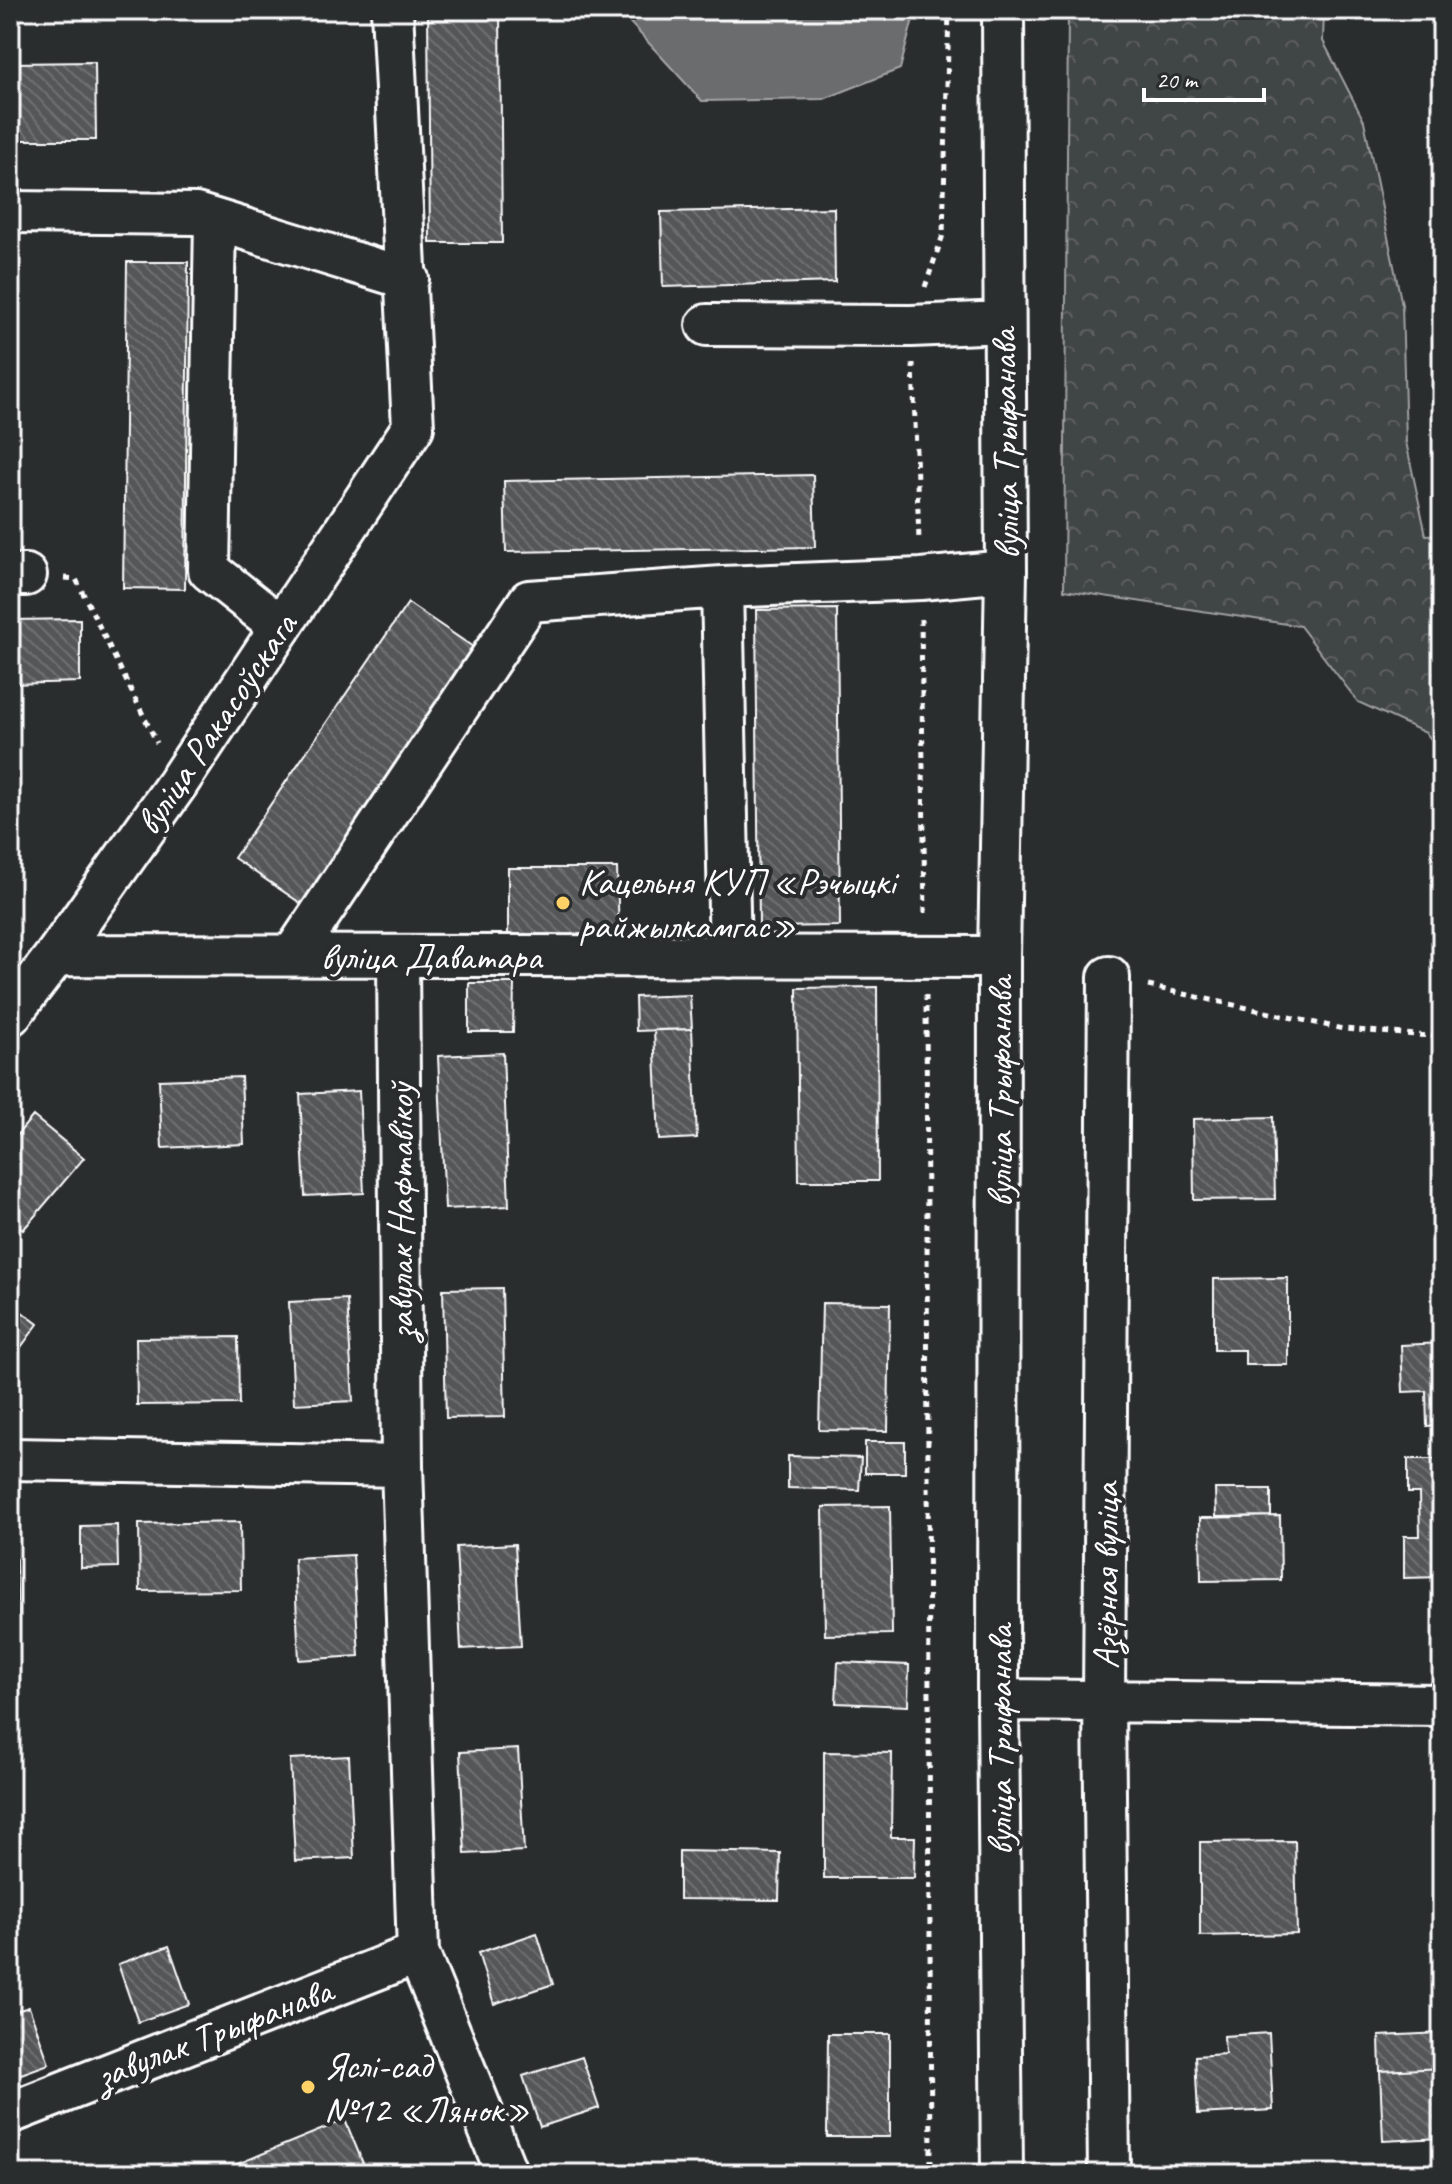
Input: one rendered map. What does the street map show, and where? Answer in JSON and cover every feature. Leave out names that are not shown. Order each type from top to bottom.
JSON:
[{"type":"street","points":[[10,212],[196,214],[408,279],[392,10]]},
{"type":"street","name":"вуліца Трыфанава","points":[[1002,2174],[998,1700],[999,957],[1006,571],[1003,10]]},
{"type":"street","points":[[215,220],[209,570],[281,627]]},
{"type":"street","name":"вуліца Ракасоўскага","points":[[10,1015],[177,784],[413,427],[408,279]]},
{"type":"street","points":[[707,325],[911,326],[1004,322]]},
{"type":"street","points":[[293,955],[529,601],[722,587],[921,579],[1006,571]]},
{"type":"street","points":[[722,587],[730,957]]},
{"type":"street","name":"вуліца Даватара","points":[[56,955],[999,957]]},
{"type":"street","name":"завулак Нафтавікоў","points":[[398,956],[402,1466],[418,1953]]},
{"type":"street","name":"Азёрная вуліца","points":[[1109,977],[1104,1701],[1109,2174]]},
{"type":"street","points":[[10,1459],[402,1466]]},
{"type":"street","points":[[998,1700],[1442,1705]]},
{"type":"street","points":[[418,1953],[507,2174]]},
{"type":"street","name":"завулак Трыфанава","points":[[10,2113],[418,1953]]},
{"type":"path","points":[[931,2174],[926,957],[921,579],[911,326],[943,235],[949,10]]},
{"type":"path","points":[[18,575],[76,579],[177,784]]},
{"type":"path","points":[[1109,977],[1343,1029],[1442,1037]]},
{"type":"green space","points":[[1068,10],[1324,10],[1323,41],[1364,121],[1402,305],[1406,442],[1426,535],[1442,534],[1442,752],[1426,733],[1358,702],[1300,626],[1064,590]]},
{"type":"shaded area","points":[[624,10],[915,11],[900,69],[824,99],[702,101],[623,15]]},
{"type":"building","points":[[428,10],[500,10],[502,243],[430,243]]},
{"type":"building","points":[[95,62],[96,140],[10,140],[10,63]]},
{"type":"building","points":[[834,208],[835,282],[663,287],[661,212]]},
{"type":"building","points":[[127,262],[188,262],[185,589],[123,588]]},
{"type":"building","points":[[813,475],[815,547],[506,552],[504,481]]},
{"type":"building","points":[[408,603],[476,649],[302,904],[234,858]]},
{"type":"building","points":[[837,609],[840,926],[759,927],[756,610]]},
{"type":"building","points":[[80,619],[80,682],[10,684],[10,620]]},
{"type":"building","name":"Кацельня КУП «Рэчыцкі райжылкамгас»","points":[[508,868],[617,868],[619,939],[508,940]]},
{"type":"building","points":[[469,983],[514,983],[513,1032],[469,1032]]},
{"type":"building","points":[[877,987],[878,1181],[799,1181],[797,988]]},
{"type":"building","points":[[690,995],[692,1029],[636,1031],[635,997]]},
{"type":"building","points":[[692,1029],[697,1138],[659,1140],[654,1030]]},
{"type":"building","points":[[503,1053],[509,1206],[445,1209],[438,1056]]},
{"type":"building","points":[[241,1077],[244,1144],[162,1148],[159,1080]]},
{"type":"building","points":[[359,1091],[364,1193],[305,1196],[300,1094]]},
{"type":"building","points":[[33,1116],[84,1158],[23,1230],[10,1219],[10,1143]]},
{"type":"building","points":[[1273,1117],[1275,1199],[1194,1200],[1193,1119]]},
{"type":"building","points":[[1434,1132],[1442,1132],[1442,1243],[1438,1243]]},
{"type":"building","points":[[1288,1278],[1288,1365],[1245,1365],[1245,1350],[1214,1350],[1214,1279]]},
{"type":"building","points":[[502,1288],[505,1417],[446,1418],[443,1289]]},
{"type":"building","points":[[347,1299],[353,1401],[294,1404],[289,1302]]},
{"type":"building","points":[[10,1303],[38,1324],[10,1362]]},
{"type":"building","points":[[822,1303],[890,1304],[888,1431],[819,1430]]},
{"type":"building","points":[[238,1337],[239,1404],[137,1405],[136,1338]]},
{"type":"building","points":[[1442,1343],[1442,1425],[1427,1426],[1426,1391],[1403,1392],[1401,1345]]},
{"type":"building","points":[[865,1442],[905,1442],[905,1473],[865,1473]]},
{"type":"building","points":[[788,1456],[861,1458],[859,1490],[788,1488]]},
{"type":"building","points":[[1408,1459],[1442,1459],[1442,1577],[1404,1578],[1404,1536],[1420,1536],[1419,1493],[1408,1493]]},
{"type":"building","points":[[1215,1489],[1271,1489],[1271,1516],[1216,1517]]},
{"type":"building","points":[[10,1503],[14,1503],[18,1621],[10,1621]]},
{"type":"building","points":[[890,1506],[892,1634],[825,1635],[823,1507]]},
{"type":"building","points":[[1280,1516],[1281,1580],[1201,1581],[1200,1518]]},
{"type":"building","points":[[240,1522],[241,1590],[140,1591],[139,1524]]},
{"type":"building","points":[[117,1525],[118,1567],[81,1568],[81,1526]]},
{"type":"building","points":[[515,1544],[521,1646],[461,1649],[456,1547]]},
{"type":"building","points":[[353,1555],[359,1656],[299,1660],[294,1558]]},
{"type":"building","points":[[838,1662],[909,1665],[908,1706],[836,1703]]},
{"type":"building","points":[[518,1749],[524,1851],[465,1854],[460,1752]]},
{"type":"building","points":[[824,1752],[892,1753],[891,1837],[915,1837],[914,1878],[824,1878]]},
{"type":"building","points":[[349,1756],[354,1858],[295,1861],[290,1759]]},
{"type":"building","points":[[1295,1841],[1297,1934],[1200,1936],[1200,1842]]},
{"type":"building","points":[[679,1851],[780,1853],[779,1900],[679,1899]]},
{"type":"building","points":[[537,1933],[553,1984],[494,2004],[478,1953]]},
{"type":"building","points":[[169,1946],[189,2004],[138,2022],[118,1964]]},
{"type":"building","points":[[29,2007],[49,2064],[10,2078],[10,2013]]},
{"type":"building","points":[[1269,2033],[1273,2110],[1198,2114],[1195,2056],[1225,2054],[1224,2036]]},
{"type":"building","points":[[1442,2033],[1442,2068],[1380,2071],[1379,2036]]},
{"type":"building","points":[[828,2034],[890,2034],[890,2137],[827,2137]]},
{"type":"building","points":[[582,2057],[599,2108],[540,2127],[523,2076]]},
{"type":"building","points":[[1442,2068],[1442,2138],[1383,2141],[1380,2071]]},
{"type":"building","points":[[345,2120],[367,2173],[213,2174]]},
{"type":"building","points":[[1306,2168],[1306,2174],[1210,2174],[1210,2170]]},
{"type":"place","name":"Кацельня КУП «Рэчыцкі райжылкамгас»","points":[[563,903]]},
{"type":"place","name":"Яслі-сад №12 «Лянок»","points":[[308,2087]]}]
